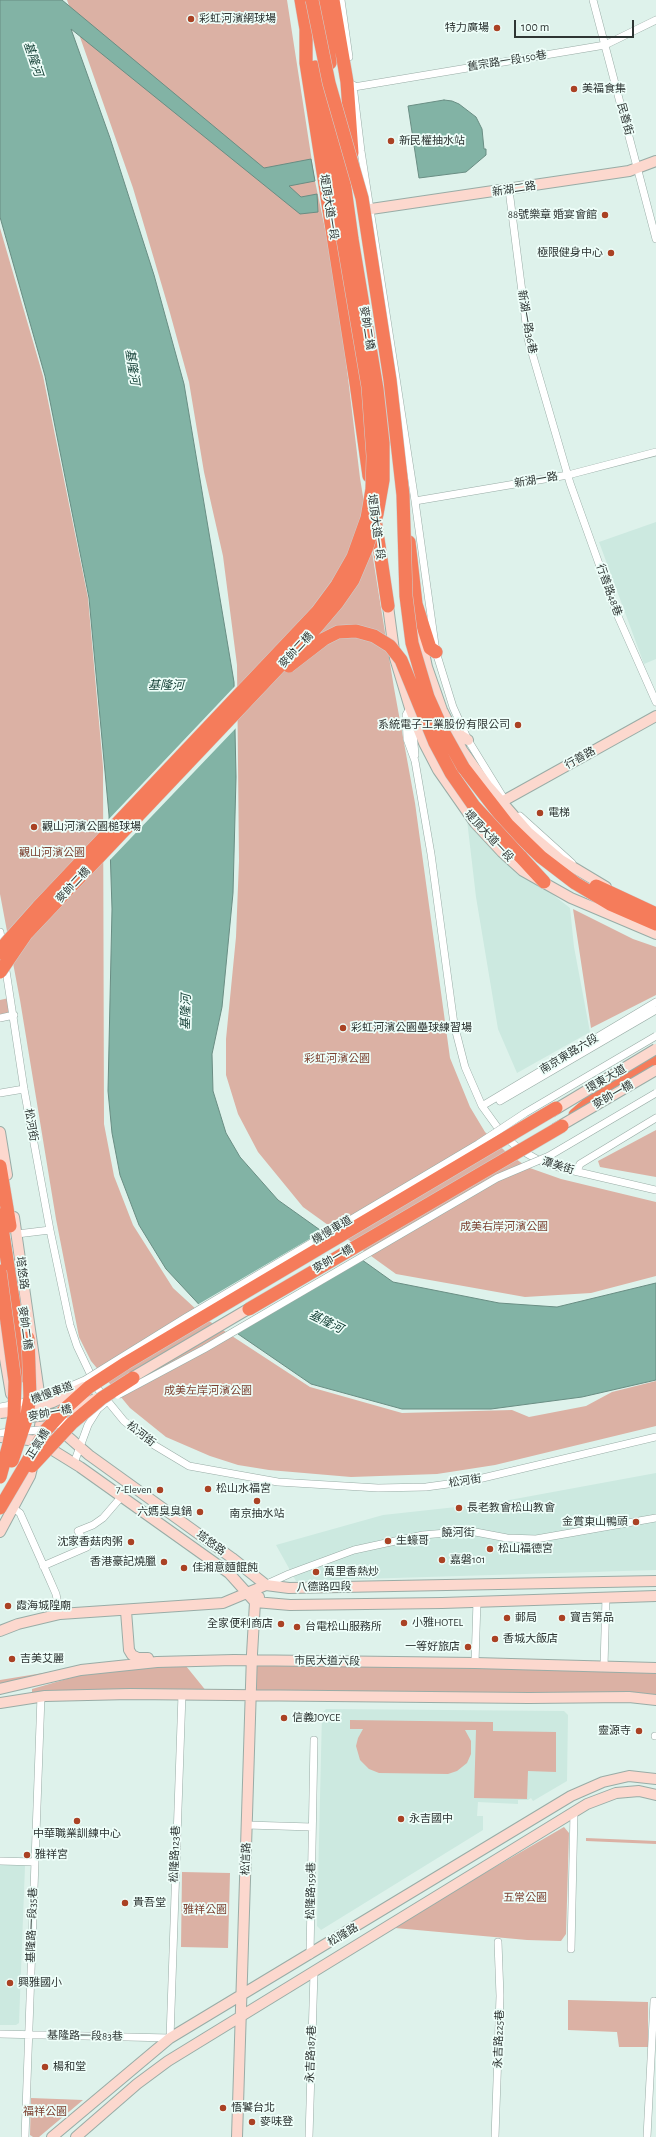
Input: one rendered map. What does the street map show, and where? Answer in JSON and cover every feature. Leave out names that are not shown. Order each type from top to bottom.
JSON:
[{"type":"highway","name":"堤頂大道一段","points":[[301,0],[306,29],[306,63],[356,383],[388,606]]},
{"type":"highway","points":[[312,0],[329,83],[362,198],[397,434],[403,495],[405,575],[408,618],[412,642],[428,697],[444,733],[463,767],[508,825],[541,857],[575,883],[610,904],[656,924]]},
{"type":"highway","points":[[320,0],[334,74],[369,196],[403,426],[411,500],[415,617],[423,657],[433,691],[467,760],[488,789],[516,822],[545,850],[576,874],[606,892],[656,912]]},
{"type":"highway","points":[[323,0],[348,240]]},
{"type":"highway","points":[[334,0],[347,82],[352,154],[412,560],[416,604],[430,648],[436,652]]},
{"type":"highway","points":[[306,29],[323,107],[348,240]]},
{"type":"highway","name":"麥帥二橋","points":[[0,972],[26,934],[314,630],[341,597],[352,580],[367,547],[377,514],[383,480],[383,443],[377,389],[348,240]]},
{"type":"highway","name":"麥帥二橋","points":[[0,953],[6,943],[38,907],[317,612],[337,585],[353,557],[367,518],[372,489],[373,456],[368,387],[348,240]]},
{"type":"highway","points":[[266,681],[282,672],[324,639],[338,632],[356,631],[368,634],[390,646],[400,660],[435,743],[451,773],[474,806],[544,882]]},
{"type":"highway","points":[[0,937],[19,918],[38,907]]},
{"type":"highway","name":"環東大道","points":[[556,1108],[656,1049]]},
{"type":"highway","points":[[562,1126],[603,1091],[656,1060]]},
{"type":"highway","name":"環東大道","points":[[562,1126],[656,1070]]},
{"type":"highway","points":[[556,1108],[603,1091]]},
{"type":"highway","name":"麥帥一橋","points":[[126,1362],[556,1108]]},
{"type":"highway","name":"麥帥一橋","points":[[133,1378],[562,1126]]},
{"type":"highway","name":"麥帥二橋","points":[[0,1166],[28,1338],[30,1397],[26,1420],[18,1445],[0,1486]]},
{"type":"highway","points":[[0,1215],[26,1382],[42,1414]]},
{"type":"highway","name":"麥帥二橋","points":[[0,1271],[15,1381],[14,1416],[10,1444],[0,1477]]},
{"type":"highway","name":"正氣橋","points":[[0,1510],[40,1439],[54,1420],[79,1396],[126,1362]]},
{"type":"highway","name":"正氣橋","points":[[0,1510],[42,1453],[72,1422],[102,1398],[133,1378]]},
{"type":"main road","name":"新湖二路","points":[[371,209],[509,190],[638,168],[656,161]]},
{"type":"main road","points":[[416,604],[421,640],[434,688],[442,710],[462,750],[487,785],[528,832],[561,860],[612,890],[656,912]]},
{"type":"main road","name":"堤頂大道一段","points":[[388,606],[395,658],[410,708],[424,743],[438,770],[475,823],[502,852],[523,871],[590,907],[656,934]]},
{"type":"main road","points":[[410,708],[423,694],[434,688]]},
{"type":"main road","points":[[434,688],[444,699],[460,735],[468,740]]},
{"type":"main road","name":"行善路","points":[[505,800],[656,716]]},
{"type":"main road","name":"麥帥一橋","points":[[0,1413],[29,1410],[53,1402],[79,1390],[656,1049]]},
{"type":"main road","name":"麥帥一橋","points":[[0,1418],[29,1418],[57,1414],[78,1407],[101,1396],[656,1070]]},
{"type":"main road","name":"塔悠路","points":[[0,1132],[17,1234],[42,1414],[38,1441]]},
{"type":"main road","points":[[0,1329],[14,1407],[2,1435],[0,1454]]},
{"type":"main road","points":[[0,1406],[14,1407],[42,1414]]},
{"type":"main road","name":"塔悠路","points":[[42,1414],[80,1447],[232,1558],[266,1585]]},
{"type":"main road","name":"塔悠路","points":[[2,1435],[38,1441],[74,1463],[229,1573],[256,1602]]},
{"type":"main road","points":[[0,1502],[17,1472],[38,1441]]},
{"type":"main road","points":[[0,1532],[30,1476],[38,1441]]},
{"type":"main road","name":"八德路四段","points":[[266,1585],[289,1588],[656,1581]]},
{"type":"main road","points":[[0,1631],[18,1624],[60,1614],[126,1611],[223,1603],[248,1594],[266,1585]]},
{"type":"main road","name":"松信路","points":[[237,2137],[252,1661],[256,1602],[266,1585]]},
{"type":"main road","name":"八德路四段","points":[[256,1602],[290,1604],[656,1596]]},
{"type":"main road","points":[[126,1611],[129,1650],[132,1655],[138,1658],[196,1661]]},
{"type":"main road","name":"市民大道六段","points":[[0,1689],[81,1670],[157,1662],[475,1662],[656,1668]]},
{"type":"main road","points":[[0,1703],[41,1696],[182,1694],[500,1698],[629,1697],[656,1700]]},
{"type":"main road","name":"松隆路","points":[[52,2137],[170,2038],[571,1796],[602,1782],[629,1776],[656,1779]]},
{"type":"main road","name":"松隆路","points":[[76,2137],[137,2084],[168,2061],[241,2018],[369,1936],[574,1811],[586,1804],[616,1793],[639,1791],[656,1795]]},
{"type":"street","points":[[341,0],[354,87],[361,151],[415,501],[436,652],[450,699],[468,740],[505,800],[577,870]]},
{"type":"street","name":"民善街","points":[[593,0],[656,239]]},
{"type":"street","name":"舊宗路一段150巷","points":[[354,87],[606,45],[656,20]]},
{"type":"street","name":"新湖一路36巷","points":[[509,190],[528,340],[568,475]]},
{"type":"street","name":"新湖一路","points":[[415,501],[568,475],[656,452]]},
{"type":"street","name":"行善路48巷","points":[[568,475],[617,614],[656,702]]},
{"type":"street","name":"潭美街","points":[[410,708],[415,762],[431,854],[454,1024],[466,1067],[483,1108],[503,1135],[519,1149],[540,1161],[577,1172],[656,1190]]},
{"type":"street","name":"松河街","points":[[0,932],[14,1015],[24,1089],[50,1230],[70,1325],[77,1346],[97,1388],[124,1420],[154,1445],[189,1466],[278,1482],[331,1487],[378,1488],[426,1487],[470,1481],[656,1437]]},
{"type":"street","name":"南京東路六段","points":[[483,1108],[656,1002]]},
{"type":"street","points":[[483,1108],[656,1010]]},
{"type":"street","points":[[0,1018],[14,1015]]},
{"type":"street","name":"機慢車道","points":[[0,1406],[41,1399],[85,1380],[185,1318],[478,1144],[525,1113],[656,1036]]},
{"type":"street","points":[[0,1093],[24,1089]]},
{"type":"street","points":[[2,1435],[40,1430],[71,1421],[204,1349],[497,1178],[549,1156],[656,1093]]},
{"type":"street","points":[[577,1172],[580,1164],[656,1118]]},
{"type":"street","points":[[17,1234],[50,1230]]},
{"type":"street","points":[[74,1463],[88,1425],[98,1409],[108,1401]]},
{"type":"street","points":[[43,1566],[87,1547],[78,1531],[93,1525],[103,1518],[122,1496]]},
{"type":"street","points":[[14,1508],[20,1513],[56,1594],[60,1614]]},
{"type":"street","name":"饒河街","points":[[266,1585],[289,1574],[354,1550],[423,1534],[470,1532],[507,1538],[536,1538],[656,1518]]},
{"type":"street","points":[[604,1666],[606,1597]]},
{"type":"street","points":[[475,1662],[476,1601]]},
{"type":"street","name":"松隆路123巷","points":[[170,2038],[182,1694]]},
{"type":"street","name":"基隆路一段35巷","points":[[25,2137],[27,2035],[41,1696]]},
{"type":"street","name":"松隆路159巷","points":[[310,1954],[314,1740]]},
{"type":"street","points":[[571,1949],[574,1811]]},
{"type":"street","points":[[247,1826],[312,1827]]},
{"type":"street","points":[[0,1861],[34,1862]]},
{"type":"street","name":"永吉路225巷","points":[[494,2137],[500,1996],[498,1942]]},
{"type":"street","name":"永吉路187巷","points":[[309,2137],[314,1972]]},
{"type":"street","points":[[648,2137],[654,2053],[654,2001]]},
{"type":"street","name":"基隆路一段83巷","points":[[0,2034],[170,2038]]},
{"type":"street","points":[[648,2125],[656,2126]]},
{"type":"shaded area","points":[[656,522],[656,659],[644,664],[599,542]]},
{"type":"shaded area","points":[[467,820],[469,820],[507,859],[570,908],[574,947],[590,1032],[517,1073],[498,1029],[476,897]]},
{"type":"shaded area","points":[[656,1473],[656,1570],[296,1581],[276,1545],[383,1515],[493,1503]]},
{"type":"shaded area","name":"永吉國中","points":[[326,1709],[564,1711],[568,1715],[567,1781],[533,1801],[531,1798],[528,1800],[518,1800],[518,1804],[478,1802],[477,1816],[483,1816],[483,1830],[321,1930],[317,1926],[322,1713]]},
{"type":"shaded area","name":"興雅國小","points":[[0,1863],[24,1864],[25,1866],[19,2023],[16,2025],[0,2025]]},
{"type":"green space","name":"彩虹河濱公園","points":[[67,0],[287,0],[315,181],[337,286],[360,478],[394,688],[415,803],[450,1058],[470,1107],[485,1132],[505,1151],[527,1167],[561,1179],[656,1202],[656,1276],[591,1293],[525,1297],[396,1274],[303,1207],[258,1152],[238,1114],[226,1075],[226,1039],[236,937],[239,861],[237,665],[223,556],[204,472],[189,382],[170,313],[133,188]]},
{"type":"green space","name":"觀山河濱公園","points":[[0,228],[43,376],[88,598],[103,767],[104,1124],[114,1176],[133,1225],[173,1288],[209,1321],[310,1387],[402,1413],[512,1410],[529,1417],[586,1406],[612,1392],[656,1381],[656,1426],[495,1465],[437,1474],[351,1477],[269,1470],[238,1465],[210,1456],[166,1437],[130,1408],[91,1361],[79,1337],[56,1219],[20,1000],[0,894]]},
{"type":"green space","points":[[573,909],[633,939],[656,947],[656,995],[591,1028]]},
{"type":"green space","points":[[9,998],[12,1013],[0,1015],[0,1000]]},
{"type":"green space","points":[[656,1130],[656,1177],[600,1167],[598,1161]]},
{"type":"green space","points":[[256,1662],[656,1672],[656,1695],[255,1691]]},
{"type":"green space","points":[[92,1665],[0,1687],[0,1680]]},
{"type":"green space","points":[[149,1666],[186,1666],[207,1692],[32,1695],[32,1689],[77,1676]]},
{"type":"green space","points":[[350,1720],[493,1722],[493,1731],[556,1732],[556,1772],[528,1771],[527,1799],[474,1798],[476,1730],[465,1730],[471,1741],[471,1754],[467,1763],[457,1771],[448,1774],[379,1773],[369,1769],[360,1760],[356,1746],[363,1729],[350,1729]]},
{"type":"green space","name":"五常公園","points":[[564,1827],[569,1833],[566,1934],[561,1941],[527,1940],[395,1928],[395,1925]]},
{"type":"green space","points":[[586,1838],[656,1841],[656,1844],[586,1841]]},
{"type":"green space","name":"雅祥公園","points":[[182,1872],[230,1873],[228,1948],[181,1947]]},
{"type":"green space","points":[[568,2000],[648,2002],[648,2047],[619,2047],[617,2032],[568,2030]]},
{"type":"green space","name":"福祥公園","points":[[31,2098],[83,2100],[39,2137],[33,2137],[30,2135]]},
{"type":"water","name":"基隆河","points":[[0,0],[62,0],[264,168],[311,159],[315,181],[289,186],[301,197],[317,194],[318,212],[300,214],[71,29],[110,138],[154,275],[184,384],[234,682],[236,777],[233,893],[222,1007],[212,1054],[213,1091],[226,1133],[240,1157],[278,1200],[393,1282],[499,1303],[557,1307],[656,1283],[656,1380],[582,1397],[491,1409],[402,1409],[311,1384],[206,1312],[166,1269],[139,1225],[120,1175],[112,1133],[108,1091],[112,909],[109,815],[89,598],[45,376],[0,217]]},
{"type":"water","points":[[444,100],[459,104],[476,117],[482,129],[486,155],[466,172],[419,178],[408,106]]},
{"type":"pier","points":[[236,685],[237,727],[108,862],[107,821]]},
{"type":"pier","points":[[323,1231],[363,1259],[235,1335],[205,1314],[197,1305]]},
{"type":"place","name":"彩虹河濱網球場","points":[[191,19]]},
{"type":"place","name":"特力廣場","points":[[497,28]]},
{"type":"place","name":"美福食集","points":[[574,89]]},
{"type":"place","name":"新民權抽水站","points":[[391,141]]},
{"type":"place","name":"88號樂章 婚宴會館","points":[[605,215]]},
{"type":"place","name":"極限健身中心","points":[[611,253]]},
{"type":"place","name":"系統電子工業股份有限公司","points":[[518,725]]},
{"type":"place","name":"電梯","points":[[540,813]]},
{"type":"place","name":"觀山河濱公園槌球場","points":[[34,827]]},
{"type":"place","name":"彩虹河濱公園壘球練習場","points":[[343,1028]]},
{"type":"place","name":"松山水福宮","points":[[208,1489]]},
{"type":"place","name":"7-Eleven","points":[[160,1490]]},
{"type":"place","name":"南京抽水站","points":[[257,1501]]},
{"type":"place","name":"長老教會松山教會","points":[[459,1508]]},
{"type":"place","name":"六媽臭臭鍋","points":[[200,1512]]},
{"type":"place","name":"金賞東山鴨頭","points":[[636,1522]]},
{"type":"place","name":"生蠔哥","points":[[388,1541]]},
{"type":"place","name":"沈家香菇肉粥","points":[[131,1542]]},
{"type":"place","name":"松山福德宮","points":[[490,1549]]},
{"type":"place","name":"嘉磐101","points":[[442,1560]]},
{"type":"place","name":"香港豪記燒臘","points":[[164,1562]]},
{"type":"place","name":"佳湘意麵餛飩","points":[[184,1568]]},
{"type":"place","name":"萬里香熱炒","points":[[316,1572]]},
{"type":"place","name":"霞海城隍廟","points":[[8,1606]]},
{"type":"place","name":"郵局","points":[[507,1618]]},
{"type":"place","name":"寶吉第品","points":[[562,1618]]},
{"type":"place","name":"小雅HOTEL","points":[[404,1623]]},
{"type":"place","name":"全家便利商店","points":[[281,1624]]},
{"type":"place","name":"台電松山服務所","points":[[297,1627]]},
{"type":"place","name":"香城大飯店","points":[[495,1639]]},
{"type":"place","name":"一等好旅店","points":[[468,1647]]},
{"type":"place","name":"吉美艾麗","points":[[12,1659]]},
{"type":"place","name":"信義JOYCE","points":[[284,1718]]},
{"type":"place","name":"靈源寺","points":[[639,1731]]},
{"type":"place","name":"永吉國中","points":[[401,1819]]},
{"type":"place","name":"中華職業訓練中心","points":[[77,1821]]},
{"type":"place","name":"雅祥宮","points":[[27,1855]]},
{"type":"place","name":"貴吾堂","points":[[125,1903]]},
{"type":"place","name":"興雅國小","points":[[10,1983]]},
{"type":"place","name":"楊和堂","points":[[45,2067]]},
{"type":"place","name":"悟饕台北","points":[[223,2108]]},
{"type":"place","name":"麥味登","points":[[252,2122]]},
{"type":"park label","name":"成美右岸河濱公園","points":[[504,1227]]},
{"type":"park label","name":"成美左岸河濱公園","points":[[208,1391]]}]
